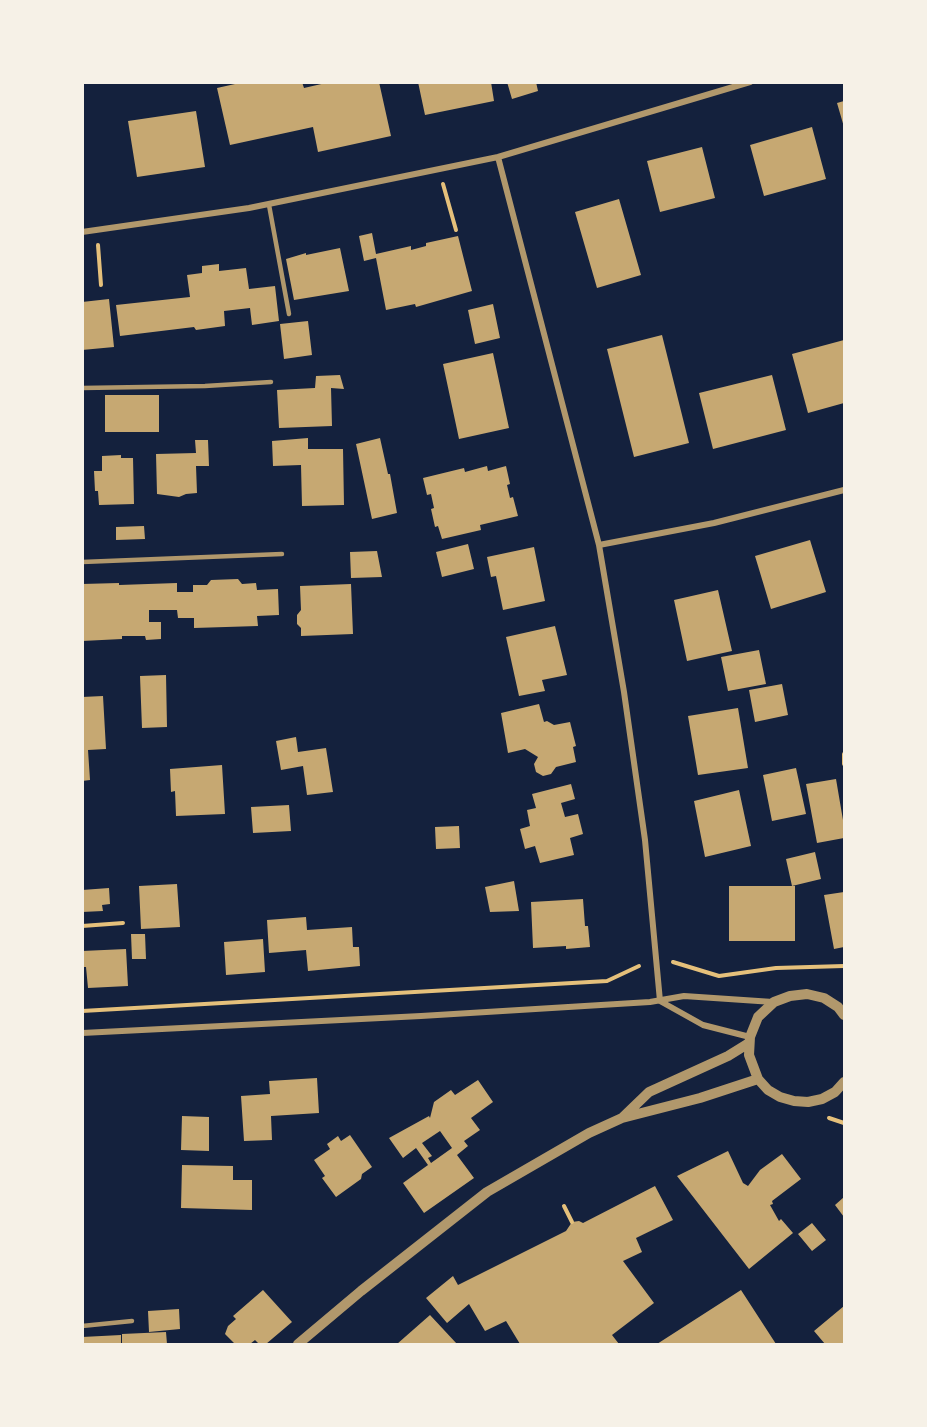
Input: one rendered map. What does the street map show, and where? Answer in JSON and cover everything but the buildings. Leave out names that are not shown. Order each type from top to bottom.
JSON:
[{"type":"street","points":[[82,232],[269,205],[498,157],[733,85],[750,82]]},
{"type":"street","points":[[498,157],[599,545],[624,692],[645,840],[660,1001]]},
{"type":"street","points":[[599,545],[714,523],[844,490]]},
{"type":"street","points":[[842,1010],[824,998],[807,994],[790,996],[774,1002],[758,1017],[749,1040],[749,1055],[758,1079],[768,1090],[780,1097],[801,1102],[822,1099],[835,1092],[844,1082]]},
{"type":"street","points":[[82,1034],[409,1017],[660,1001],[684,996],[774,1002]]},
{"type":"street","points":[[660,1001],[703,1025],[749,1040]]},
{"type":"street","points":[[622,1118],[648,1092],[728,1056],[749,1040]]},
{"type":"street","points":[[298,1344],[361,1291],[487,1192],[589,1133],[622,1118],[700,1098],[758,1079]]},
{"type":"lane","points":[[269,205],[289,314]]},
{"type":"lane","points":[[82,388],[205,386],[271,382]]},
{"type":"lane","points":[[82,562],[282,554]]},
{"type":"lane","points":[[82,1326],[132,1321]]},
{"type":"path","points":[[440,169],[456,230]]},
{"type":"path","points":[[96,230],[101,285]]},
{"type":"path","points":[[844,754],[844,764]]},
{"type":"path","points":[[82,926],[123,923]]},
{"type":"path","points":[[82,1011],[607,981],[657,957],[719,976],[776,968],[844,966]]},
{"type":"path","points":[[564,1206],[572,1222]]}]
